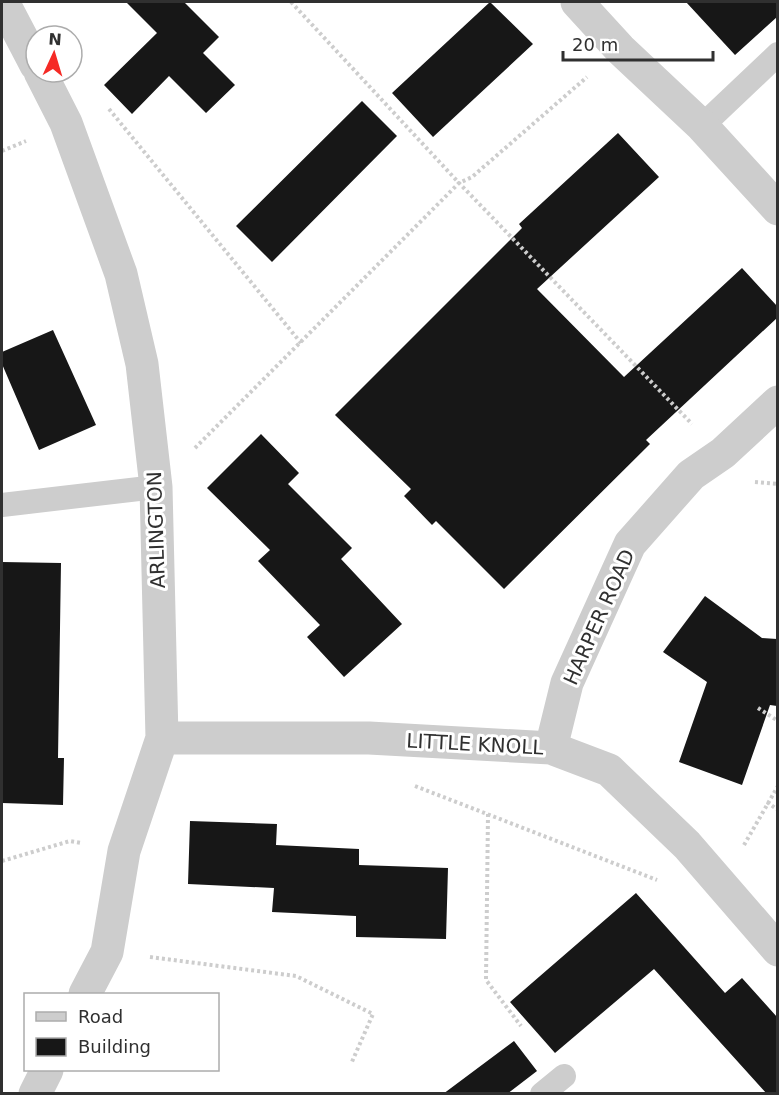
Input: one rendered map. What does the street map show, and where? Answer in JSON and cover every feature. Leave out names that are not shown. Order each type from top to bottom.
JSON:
[{"type":"street","points":[[3,2],[24,42]]},
{"type":"street","points":[[577,2],[620,48],[702,126],[777,209]]},
{"type":"street","name":"ARLINGTON","points":[[46,84],[66,123],[121,274],[142,364],[156,487],[162,738],[124,851],[107,952],[86,993]]},
{"type":"street","name":"HARPER ROAD","points":[[551,748],[567,683],[630,544],[691,475],[723,453],[777,402]]},
{"type":"street","name":"LITTLE KNOLL","points":[[162,738],[369,738],[551,748],[609,770],[687,844],[777,950]]},
{"type":"street","points":[[35,1094],[46,1071]]},
{"type":"lane","points":[[702,126],[777,54]]},
{"type":"lane","points":[[2,505],[156,487]]},
{"type":"lane","points":[[542,1094],[564,1076]]},
{"type":"path","points":[[291,2],[459,183],[723,453]]},
{"type":"path","points":[[156,487],[459,183],[472,177],[620,48]]},
{"type":"path","points":[[2,151],[66,123],[102,101],[301,343]]},
{"type":"path","points":[[758,708],[777,721]]},
{"type":"path","points":[[411,784],[698,895],[723,885],[777,786]]},
{"type":"path","points":[[767,802],[777,810]]},
{"type":"path","points":[[488,814],[486,980],[521,1026]]},
{"type":"path","points":[[2,861],[70,841],[124,851]]},
{"type":"path","points":[[107,952],[296,976],[374,1014],[351,1064]]},
{"type":"building","points":[[126,2],[184,2],[219,37],[203,53],[235,85],[206,113],[169,76],[132,114],[104,85],[157,33]]},
{"type":"building","points":[[490,2],[533,44],[433,137],[392,93]]},
{"type":"building","points":[[686,2],[777,2],[777,17],[735,55]]},
{"type":"building","points":[[362,101],[397,136],[272,262],[236,226]]},
{"type":"building","points":[[618,133],[659,177],[537,289],[624,377],[742,268],[777,306],[777,318],[646,440],[650,444],[504,589],[436,521],[432,525],[404,496],[411,489],[335,415],[522,228],[519,224]]},
{"type":"building","points":[[53,330],[96,425],[39,450],[2,364],[2,352]]},
{"type":"building","points":[[261,434],[299,473],[288,484],[352,548],[341,559],[402,624],[344,677],[307,637],[320,625],[258,561],[270,550],[207,488]]},
{"type":"building","points":[[2,562],[61,563],[58,758],[64,758],[63,805],[2,803]]},
{"type":"building","points":[[705,596],[762,638],[777,639],[777,706],[770,705],[742,785],[679,762],[707,682],[663,652]]},
{"type":"building","points":[[190,821],[277,824],[276,845],[359,849],[359,865],[448,868],[446,939],[356,937],[356,916],[272,912],[274,888],[188,884]]},
{"type":"building","points":[[636,893],[725,993],[742,978],[777,1017],[777,1094],[767,1094],[654,969],[555,1053],[510,1002]]},
{"type":"building","points":[[514,1041],[537,1071],[507,1094],[443,1094]]}]
